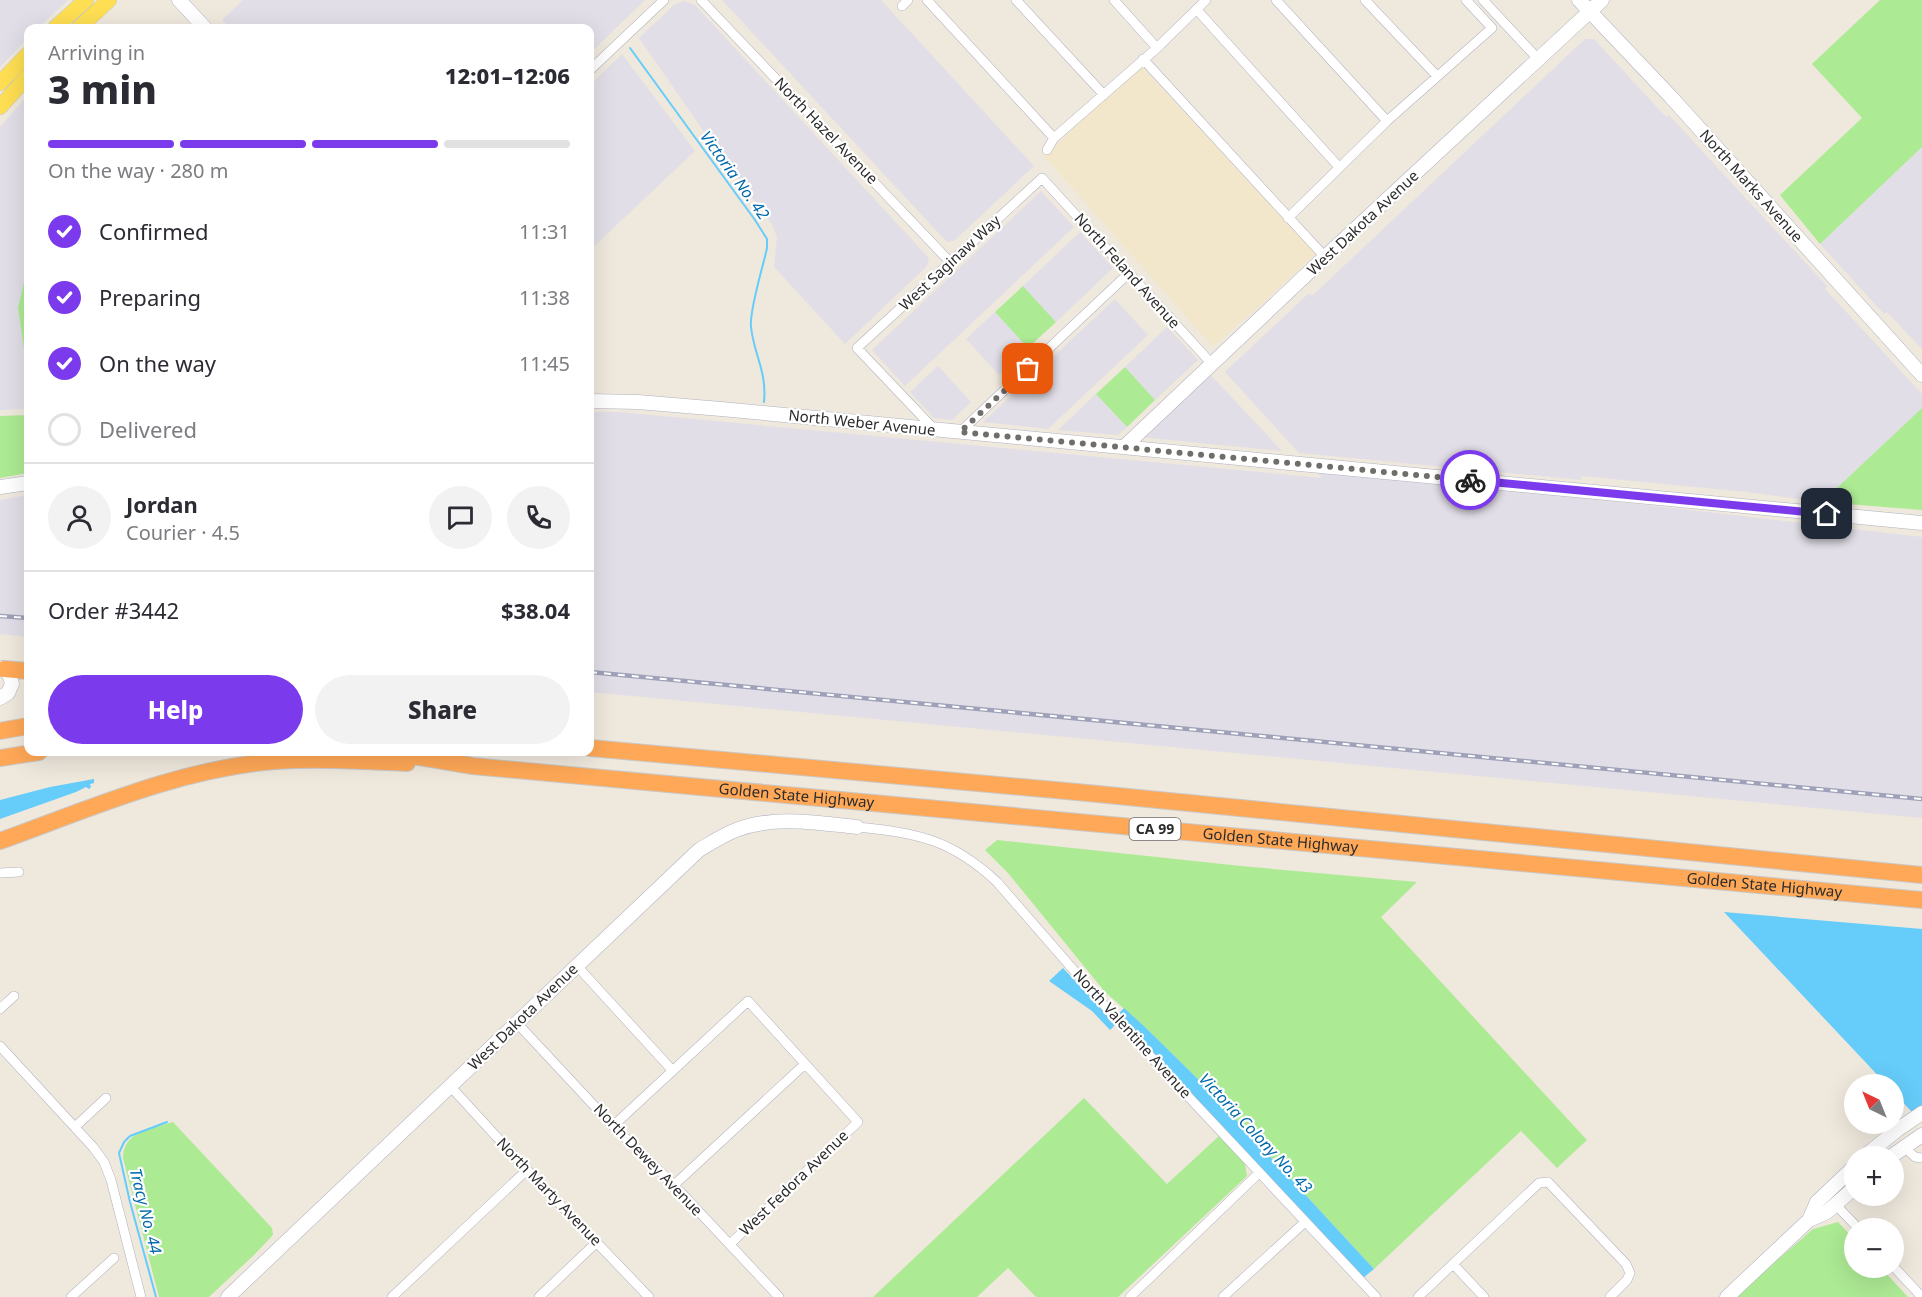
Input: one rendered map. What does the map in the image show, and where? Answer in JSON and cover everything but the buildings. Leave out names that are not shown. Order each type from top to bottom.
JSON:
[{"type":"highway","points":[[2,669],[24,671]]},
{"type":"highway","points":[[0,731],[24,727]]},
{"type":"highway","name":"Golden State Highway","points":[[594,748],[1089,793],[1922,875]]},
{"type":"highway","points":[[0,758],[24,754]]},
{"type":"highway","name":"Golden State Highway","points":[[413,756],[473,766],[1922,900]]},
{"type":"highway","points":[[0,841],[126,795],[206,772],[239,766],[274,761],[306,760],[473,766]]},
{"type":"main road","points":[[59,24],[86,0]]},
{"type":"main road","points":[[83,24],[109,0]]},
{"type":"main road","points":[[178,0],[201,24]]},
{"type":"main road","name":"North Marks Avenue","points":[[1579,0],[1670,96],[1922,375]]},
{"type":"main road","name":"West Dakota Avenue","points":[[1124,447],[1602,0]]},
{"type":"main road","points":[[0,83],[24,58]]},
{"type":"main road","points":[[0,107],[24,80]]},
{"type":"main road","name":"North Weber Avenue","points":[[594,401],[638,402],[1922,523]]},
{"type":"main road","points":[[0,487],[24,484]]},
{"type":"main road","points":[[0,698],[12,687],[10,676],[2,669]]},
{"type":"main road","name":"West Dakota Avenue","points":[[228,1297],[699,850],[718,838],[745,827],[766,823],[792,821],[857,827]]},
{"type":"main road","points":[[1877,1146],[1922,1113]]},
{"type":"main road","points":[[1904,1147],[1922,1135]]},
{"type":"main road","points":[[1809,1220],[1817,1202],[1844,1176]]},
{"type":"main road","points":[[1727,1297],[1809,1220],[1827,1212],[1844,1196]]},
{"type":"street","points":[[594,66],[664,0]]},
{"type":"street","name":"North Hazel Avenue","points":[[701,0],[951,263]]},
{"type":"street","points":[[927,0],[1054,138]]},
{"type":"street","points":[[1016,0],[1104,95]]},
{"type":"street","points":[[1114,0],[1157,48]]},
{"type":"street","points":[[1276,0],[1387,121]]},
{"type":"street","points":[[1365,0],[1437,76]]},
{"type":"street","points":[[1288,218],[1387,121],[1492,28],[1466,0]]},
{"type":"street","points":[[1483,0],[1539,60]]},
{"type":"street","points":[[1047,150],[1054,138],[1157,48],[1201,4],[1339,168]]},
{"type":"street","points":[[1143,59],[1325,257]]},
{"type":"street","name":"West Saginaw Way","points":[[934,430],[857,348],[1042,178]]},
{"type":"street","name":"North Feland Avenue","points":[[1042,178],[1212,364]]},
{"type":"street","points":[[960,432],[1129,273]]},
{"type":"street","name":"North Valentine Avenue","points":[[857,827],[924,837],[944,844],[966,856],[984,870],[1125,1029],[1376,1297]]},
{"type":"street","points":[[0,873],[19,872]]},
{"type":"street","points":[[577,966],[672,1070]]},
{"type":"street","points":[[0,1009],[14,996]]},
{"type":"street","points":[[613,1126],[748,1001],[805,1064],[674,1185]]},
{"type":"street","name":"North Dewey Avenue","points":[[517,1023],[779,1297]]},
{"type":"street","points":[[0,1046],[100,1155],[109,1170],[141,1297]]},
{"type":"street","name":"West Fedora Avenue","points":[[730,1244],[858,1122],[805,1064]]},
{"type":"street","name":"North Marty Avenue","points":[[450,1086],[649,1297]]},
{"type":"street","points":[[75,1127],[106,1098]]},
{"type":"street","points":[[1904,1147],[1914,1157],[1922,1158]]},
{"type":"street","points":[[392,1297],[527,1170]]},
{"type":"street","points":[[1130,1297],[1259,1173]]},
{"type":"street","points":[[1418,1297],[1539,1183],[1548,1182],[1626,1264],[1630,1273],[1627,1280],[1610,1297]]},
{"type":"street","points":[[1835,1204],[1848,1218]]},
{"type":"street","points":[[1223,1297],[1305,1222]]},
{"type":"street","points":[[539,1297],[597,1242]]},
{"type":"street","points":[[71,1297],[114,1258]]},
{"type":"street","points":[[1453,1264],[1484,1297]]},
{"type":"street","points":[[1904,1278],[1922,1297]]},
{"type":"shaded area","points":[[0,0],[68,0],[42,24],[24,24],[24,42],[0,67]]},
{"type":"shaded area","points":[[243,0],[645,0],[594,49],[594,24],[226,24],[222,20]]},
{"type":"shaded area","points":[[722,0],[881,0],[1034,166],[955,240],[947,242]]},
{"type":"shaded area","points":[[684,1],[695,5],[929,260],[926,267],[845,344],[774,267],[777,237],[771,223],[639,38],[674,5]]},
{"type":"shaded area","points":[[1585,39],[1594,39],[1666,117],[1669,115],[1827,286],[1825,289],[1922,394],[1922,408],[1822,502],[1747,492],[1582,476],[1581,480],[1299,453],[1225,372],[1309,293],[1312,296]]},
{"type":"shaded area","points":[[622,54],[695,151],[594,246],[594,81]]},
{"type":"shaded area","points":[[1141,66],[1316,254],[1213,347],[1044,156]]},
{"type":"shaded area","points":[[24,100],[24,282],[18,308],[24,349],[24,409],[0,410],[0,127]]},
{"type":"shaded area","points":[[1922,147],[1922,349],[1887,312],[1884,314],[1820,244]]},
{"type":"shaded area","points":[[1041,191],[1074,227],[905,386],[872,350]]},
{"type":"shaded area","points":[[1080,232],[1113,268],[1056,322],[1023,286]]},
{"type":"shaded area","points":[[1115,299],[1148,335],[1048,429],[983,422]]},
{"type":"shaded area","points":[[995,312],[1028,348],[999,375],[966,339]]},
{"type":"shaded area","points":[[1167,327],[1198,360],[1155,400],[1125,367]]},
{"type":"shaded area","points":[[938,366],[971,402],[952,420],[934,418],[910,392]]},
{"type":"shaded area","points":[[1208,372],[1282,451],[1139,437]]},
{"type":"shaded area","points":[[1096,394],[1127,427],[1118,435],[1058,430]]},
{"type":"shaded area","points":[[594,412],[619,412],[1322,478],[1311,466],[1922,537],[1922,818],[594,692]]},
{"type":"shaded area","points":[[24,496],[24,637],[0,634],[0,500]]},
{"type":"green space","points":[[1880,0],[1922,0],[1922,147],[1820,244],[1780,195],[1862,118],[1812,64]]},
{"type":"green space","points":[[24,282],[24,349],[18,308]]},
{"type":"green space","points":[[1023,286],[1056,322],[1028,348],[995,312]]},
{"type":"green space","points":[[1125,367],[1155,400],[1127,427],[1096,394]]},
{"type":"green space","points":[[1922,408],[1922,510],[1822,502]]},
{"type":"green space","points":[[24,415],[24,474],[0,478],[0,416]]},
{"type":"green space","points":[[997,840],[1417,882],[1381,917],[1587,1140],[1557,1168],[1521,1131],[1374,1269],[1203,1084],[1144,1026],[1105,992],[1008,873],[985,850]]},
{"type":"green space","points":[[1084,1098],[1167,1184],[1219,1136],[1245,1164],[1247,1176],[1118,1297],[1036,1297],[1008,1268],[977,1297],[873,1297]]},
{"type":"green space","points":[[173,1122],[272,1228],[273,1235],[209,1297],[159,1297],[123,1158],[124,1149],[134,1136],[148,1129]]},
{"type":"green space","points":[[1838,1222],[1844,1228],[1844,1278],[1890,1278],[1908,1297],[1735,1297],[1813,1229]]},
{"type":"water","points":[[94,779],[89,789],[86,787],[0,819],[0,800]]},
{"type":"water","points":[[1724,912],[1922,929],[1922,1105],[1912,1112],[1904,1104],[1904,1074],[1877,1074]]},
{"type":"water","points":[[1063,968],[1116,1024],[1110,1030],[1092,1011],[1049,981]]},
{"type":"water","points":[[1124,1008],[1203,1084],[1374,1269],[1363,1278],[1117,1015]]},
{"type":"waterway","name":"Victoria No. 42","points":[[630,48],[767,239],[751,320],[764,381],[764,402]]},
{"type":"waterway","name":"Tracy No. 44","points":[[156,1297],[119,1153],[130,1136],[167,1122]]},
{"type":"railway","points":[[0,616],[24,618]]},
{"type":"railway","points":[[594,672],[1922,799]]},
{"type":"way so far","points":[[1028,369],[960,432],[1470,480]]},
{"type":"route","points":[[1470,480],[1827,514]]},
{"type":"water label","name":"Victoria Colony No. 43","points":[[1256,1133]]}]
